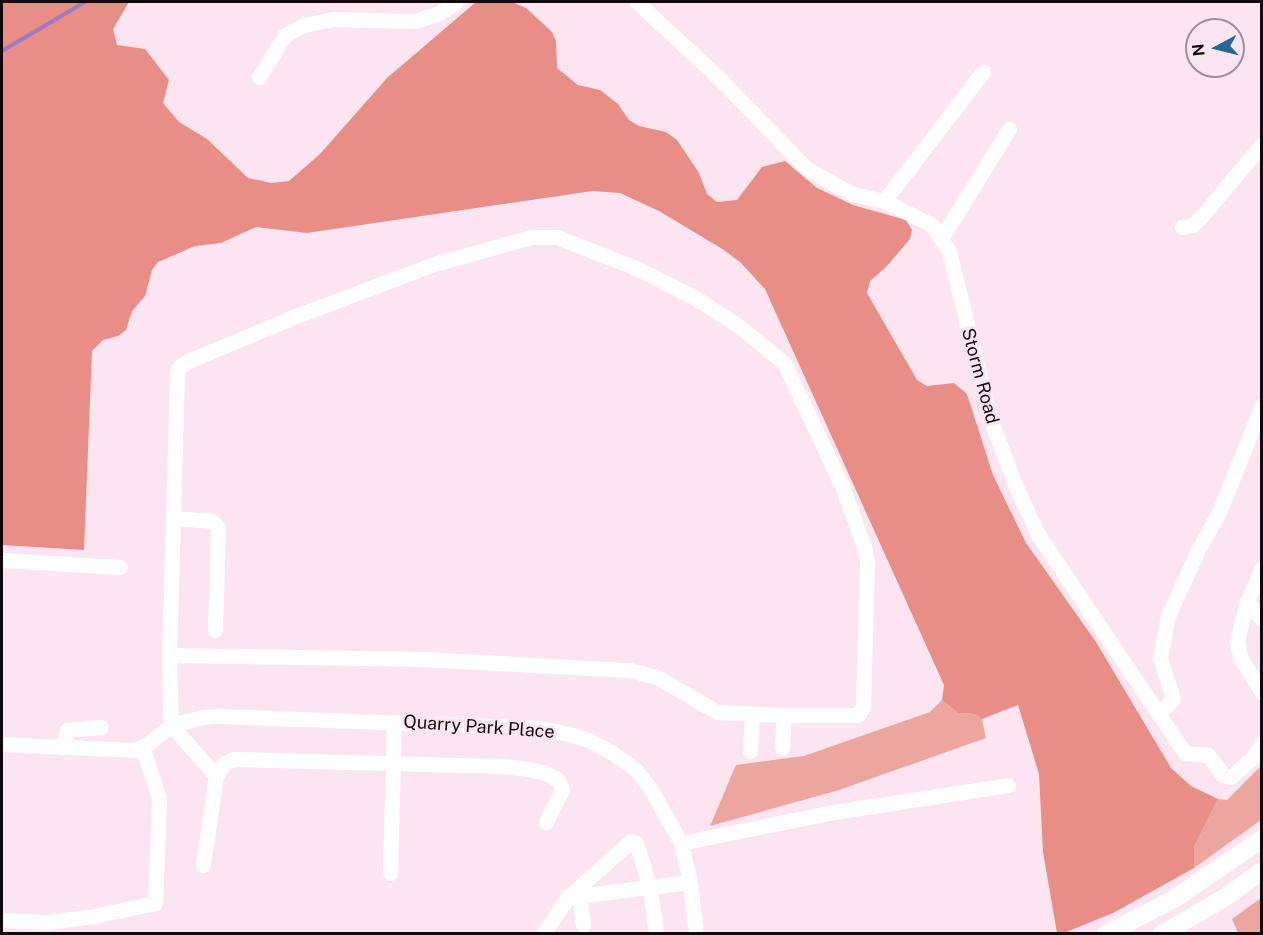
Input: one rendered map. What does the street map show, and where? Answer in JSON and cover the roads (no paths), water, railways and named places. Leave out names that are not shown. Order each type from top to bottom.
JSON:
[{"type":"main road","points":[[1106,933],[1174,899],[1262,839]]},
{"type":"main road","points":[[1162,933],[1224,898],[1262,871]]},
{"type":"street","points":[[259,77],[285,36],[304,25],[332,19],[415,21],[439,13],[456,2]]},
{"type":"street","name":"Storm Road","points":[[638,2],[717,76],[806,168],[853,194],[884,201],[922,218],[942,237],[949,251],[980,384],[1015,485],[1039,536],[1185,753],[1208,755],[1227,777],[1233,776],[1253,757],[1262,743]]},
{"type":"street","points":[[884,201],[983,72]]},
{"type":"street","points":[[942,237],[1009,129]]},
{"type":"street","points":[[1182,227],[1193,225],[1201,217],[1262,144]]},
{"type":"street","points":[[169,655],[424,659],[630,670],[657,677],[717,712],[784,716],[858,715],[861,711],[867,562],[864,547],[842,486],[784,363],[716,310],[636,268],[557,237],[531,237],[437,263],[291,318],[183,364],[177,374],[169,655],[171,725],[216,776]]},
{"type":"street","points":[[1159,713],[1173,699],[1160,658],[1168,616],[1197,552],[1224,501],[1262,405]]},
{"type":"street","points":[[173,518],[212,521],[218,528],[215,630]]},
{"type":"street","points":[[2,560],[120,567]]},
{"type":"street","points":[[1262,568],[1247,601],[1238,649],[1262,693]]},
{"type":"street","points":[[1247,601],[1262,620]]},
{"type":"street","points":[[750,751],[752,715]]},
{"type":"street","name":"Quarry Park Place","points":[[171,725],[202,717],[218,716],[394,722],[539,728],[589,740],[636,770],[667,816],[681,843],[690,882],[696,933]]},
{"type":"street","points":[[782,748],[784,716]]},
{"type":"street","points":[[390,873],[394,722]]},
{"type":"street","points":[[2,744],[134,750],[142,747],[171,725]]},
{"type":"street","points":[[62,747],[68,730],[101,727]]},
{"type":"street","points":[[2,920],[48,922],[148,907],[155,903],[159,798],[142,747]]},
{"type":"street","points":[[203,865],[216,776],[224,763],[237,758],[506,766],[543,772],[557,779],[562,790],[546,822]]},
{"type":"street","points":[[681,843],[828,813],[1008,785]]},
{"type":"street","points":[[543,933],[573,896],[631,841],[638,847],[650,887],[656,933]]},
{"type":"street","points":[[573,896],[690,882]]},
{"type":"street","points":[[573,896],[583,925]]},
{"type":"waterway","points":[[2,51],[85,2]]}]
